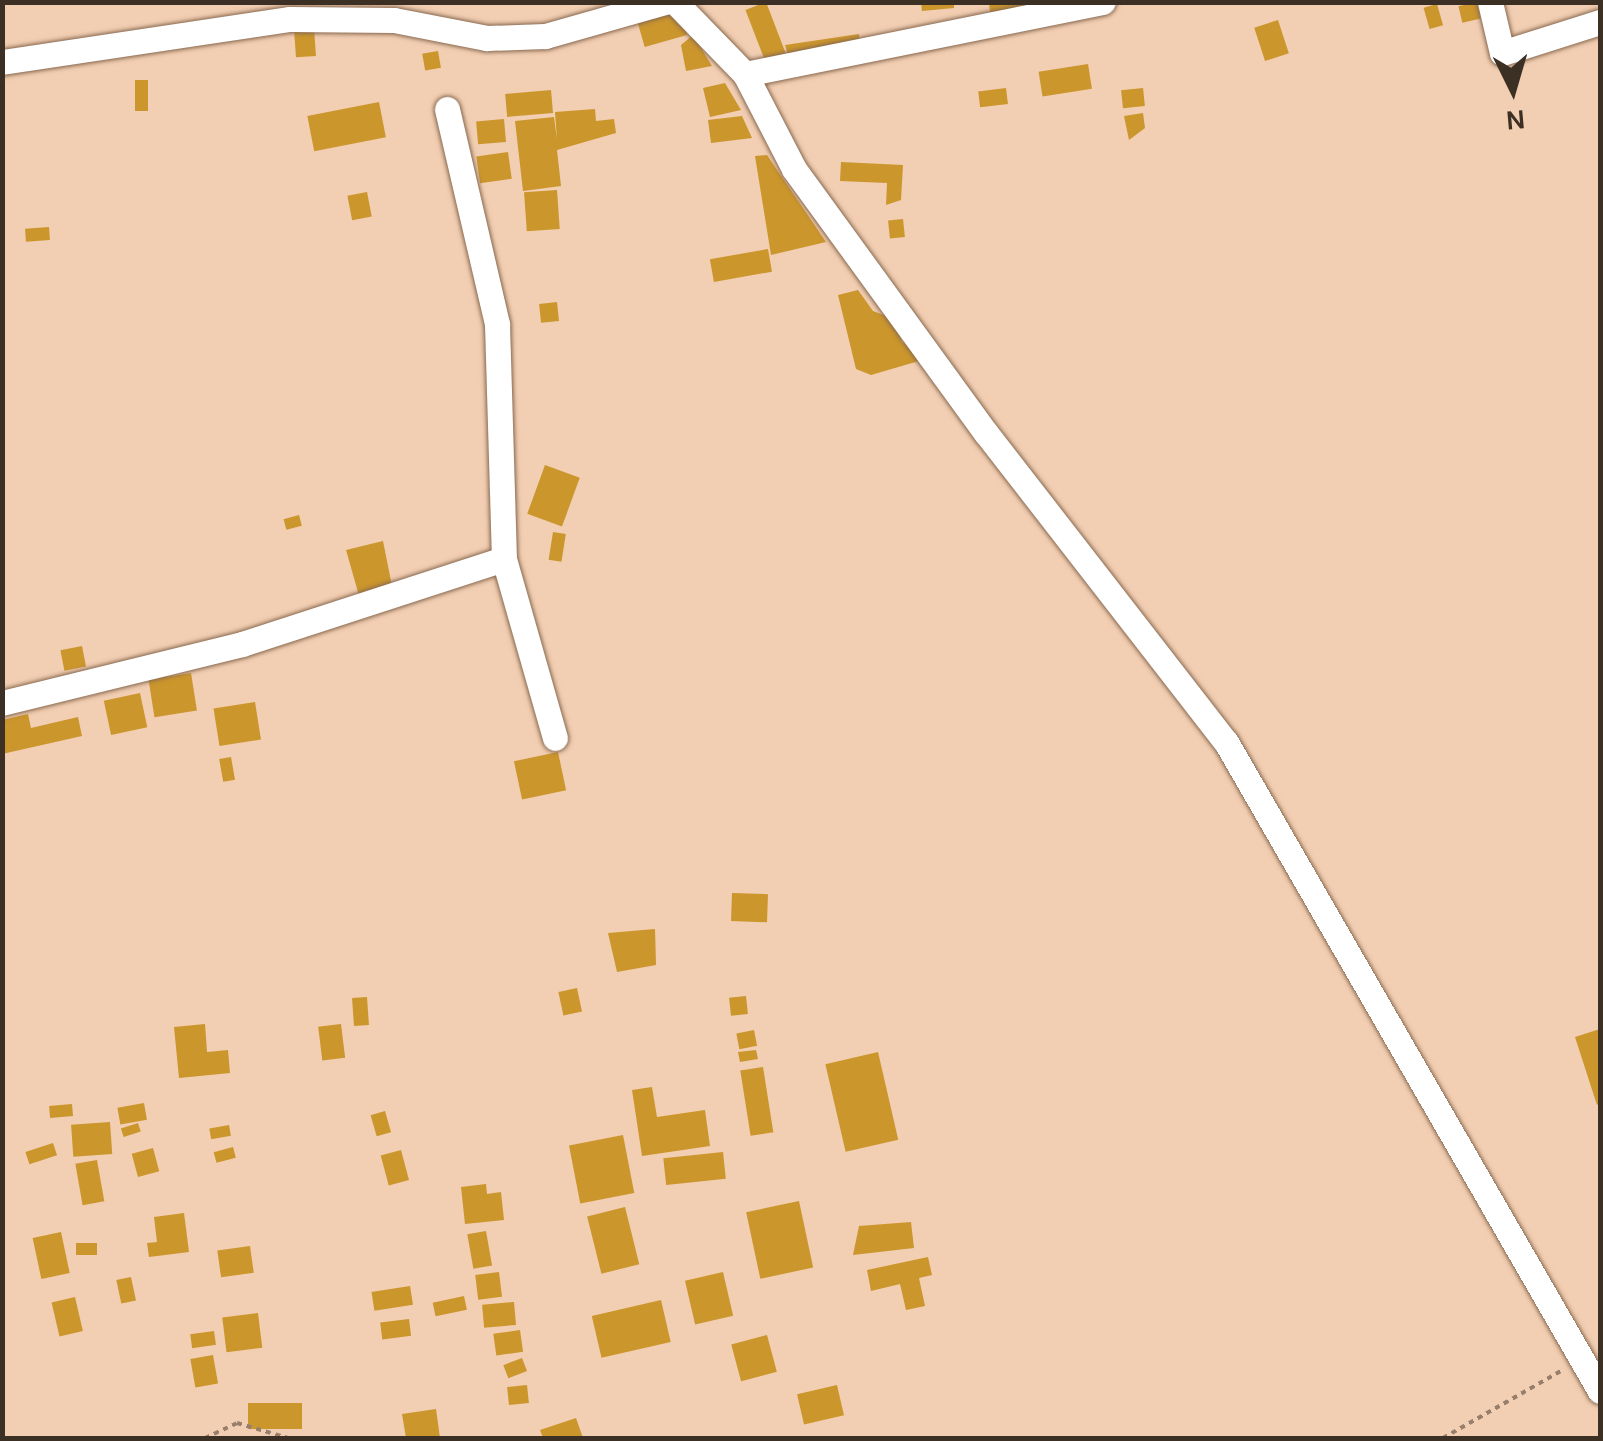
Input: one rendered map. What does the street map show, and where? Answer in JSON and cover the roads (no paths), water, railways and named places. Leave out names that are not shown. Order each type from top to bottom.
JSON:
[{"type":"street","points":[[2,62],[290,19],[394,20],[487,38],[546,36],[665,2]]},
{"type":"street","points":[[675,2],[745,74],[794,169],[986,433],[1226,742],[1600,1391]]},
{"type":"street","points":[[745,74],[1103,2]]},
{"type":"street","points":[[1490,2],[1502,52],[1600,22]]},
{"type":"street","points":[[448,110],[498,324],[504,560],[555,738]]},
{"type":"street","points":[[2,703],[242,644],[504,560]]}]
